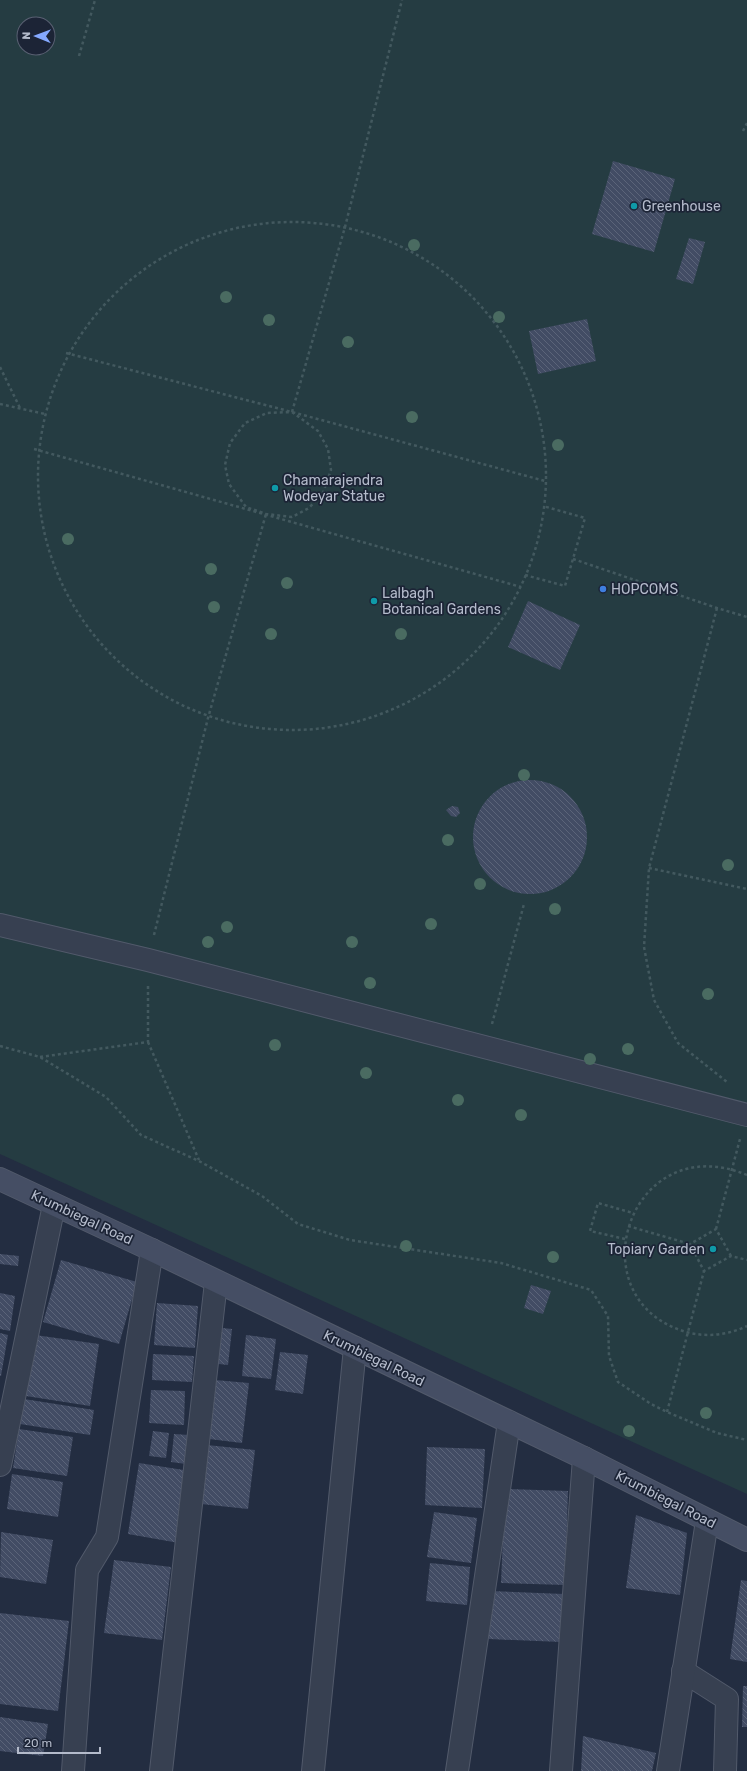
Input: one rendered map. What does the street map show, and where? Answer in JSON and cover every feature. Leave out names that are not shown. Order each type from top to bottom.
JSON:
[{"type":"main road","name":"Krumbiegal Road","points":[[0,1179],[152,1250],[584,1458],[747,1540]]},
{"type":"street","points":[[0,925],[148,960],[747,1115]]},
{"type":"street","points":[[0,1465],[54,1205]]},
{"type":"street","points":[[73,1771],[87,1570],[107,1537],[152,1250]]},
{"type":"street","points":[[161,1771],[216,1282]]},
{"type":"street","points":[[313,1771],[355,1348]]},
{"type":"street","points":[[457,1771],[509,1422]]},
{"type":"street","points":[[561,1771],[584,1458]]},
{"type":"street","points":[[668,1771],[707,1521]]},
{"type":"street","points":[[683,1671],[727,1699],[725,1771]]},
{"type":"path","points":[[79,56],[95,0]]},
{"type":"path","points":[[292,412],[344,227],[402,0]]},
{"type":"path","points":[[743,131],[747,123]]},
{"type":"path","points":[[287,222],[344,227],[376,236],[406,249],[423,259],[461,286],[484,309],[503,336],[520,365],[532,395],[540,427],[545,460],[545,481],[541,526],[534,551],[520,587],[506,614],[488,639],[466,662],[443,682],[417,699],[389,713],[360,723],[330,730],[299,732],[261,730],[208,718],[141,679],[98,638],[70,597],[50,550],[42,511],[34,449],[66,353],[105,304],[142,270],[182,246],[232,229],[287,222]]},
{"type":"path","points":[[66,353],[292,412],[545,481]]},
{"type":"path","points":[[0,367],[20,409]]},
{"type":"path","points":[[0,404],[45,414]]},
{"type":"path","points":[[292,412],[318,431],[328,449],[331,470],[323,493],[309,508],[292,517],[266,514],[246,507],[229,484],[225,465],[230,443],[245,423],[267,413],[292,412]]},
{"type":"path","points":[[34,449],[520,587]]},
{"type":"path","points":[[525,574],[565,586],[585,518],[543,506]]},
{"type":"path","points":[[199,1161],[148,1042],[148,960],[208,718],[266,514]]},
{"type":"path","points":[[573,559],[717,608],[747,616]]},
{"type":"path","points":[[717,608],[650,868],[644,947],[654,1000],[678,1043],[732,1086]]},
{"type":"path","points":[[650,868],[747,889]]},
{"type":"path","points":[[485,1048],[524,904]]},
{"type":"path","points":[[40,1057],[148,1042]]},
{"type":"path","points":[[0,1046],[40,1057],[106,1097],[140,1135],[199,1161],[262,1196],[298,1224],[350,1240],[501,1264],[590,1290],[608,1316],[609,1356],[618,1382],[650,1404],[667,1412],[717,1433],[747,1440]]},
{"type":"path","points":[[747,1175],[732,1169],[703,1166],[674,1173],[661,1180],[650,1190],[633,1213],[625,1240],[627,1270],[631,1285],[639,1298],[660,1320],[688,1333],[705,1335],[721,1334],[747,1326]]},
{"type":"path","points":[[731,1256],[716,1229],[732,1169]]},
{"type":"path","points":[[625,1240],[590,1231],[598,1204],[633,1213]]},
{"type":"path","points":[[628,1226],[690,1244],[716,1229]]},
{"type":"path","points":[[667,1412],[704,1271],[690,1244]]},
{"type":"path","points":[[704,1271],[731,1256],[747,1260]]},
{"type":"green space","name":"Lalbagh Botanical Gardens","points":[[0,0],[747,0],[747,1494],[0,1154]]},
{"type":"building","name":"Greenhouse","points":[[613,161],[675,179],[654,252],[592,234]]},
{"type":"building","points":[[689,238],[705,242],[693,284],[676,279]]},
{"type":"building","points":[[587,319],[596,361],[538,374],[529,331]]},
{"type":"building","points":[[528,601],[580,625],[560,670],[508,647]]},
{"type":"building","points":[[530,780],[541,781],[552,785],[570,797],[582,815],[586,826],[586,848],[582,859],[570,877],[552,889],[541,893],[530,894],[519,893],[508,889],[490,877],[478,859],[474,848],[473,837],[474,826],[478,815],[490,797],[508,785],[519,781]]},
{"type":"building","points":[[452,806],[458,807],[460,813],[456,817],[451,816],[446,810]]},
{"type":"building","points":[[0,1254],[19,1256],[18,1266],[0,1264]]},
{"type":"building","points":[[61,1260],[137,1282],[119,1344],[43,1322]]},
{"type":"building","points":[[531,1285],[551,1291],[543,1314],[524,1308]]},
{"type":"building","points":[[0,1293],[15,1296],[10,1331],[0,1329]]},
{"type":"building","points":[[157,1303],[198,1306],[195,1348],[154,1345]]},
{"type":"building","points":[[213,1327],[232,1329],[228,1365],[209,1363]]},
{"type":"building","points":[[0,1333],[8,1335],[1,1376],[0,1376]]},
{"type":"building","points":[[35,1335],[99,1344],[90,1406],[26,1396]]},
{"type":"building","points":[[246,1335],[276,1339],[271,1379],[242,1376]]},
{"type":"building","points":[[280,1352],[308,1355],[303,1394],[275,1390]]},
{"type":"building","points":[[153,1354],[194,1356],[192,1382],[152,1380]]},
{"type":"building","points":[[215,1380],[249,1383],[242,1443],[209,1439]]},
{"type":"building","points":[[151,1390],[185,1391],[184,1425],[149,1423]]},
{"type":"building","points":[[24,1399],[94,1410],[90,1435],[20,1424]]},
{"type":"building","points":[[19,1429],[73,1437],[67,1476],[13,1468]]},
{"type":"building","points":[[153,1431],[169,1433],[166,1458],[149,1456]]},
{"type":"building","points":[[174,1434],[189,1435],[186,1464],[171,1462]]},
{"type":"building","points":[[207,1445],[255,1450],[248,1509],[201,1504]]},
{"type":"building","points":[[427,1447],[485,1449],[482,1508],[425,1505]]},
{"type":"building","points":[[139,1463],[190,1471],[179,1543],[128,1534]]},
{"type":"building","points":[[12,1474],[63,1482],[58,1517],[7,1509]]},
{"type":"building","points":[[505,1489],[568,1491],[565,1585],[501,1583]]},
{"type":"building","points":[[434,1512],[477,1518],[471,1563],[427,1557]]},
{"type":"building","points":[[636,1515],[687,1533],[680,1595],[626,1588]]},
{"type":"building","points":[[1,1532],[53,1540],[46,1584],[0,1577]]},
{"type":"building","points":[[114,1560],[171,1567],[162,1640],[104,1633]]},
{"type":"building","points":[[430,1563],[470,1567],[467,1605],[426,1601]]},
{"type":"building","points":[[741,1580],[747,1581],[747,1662],[730,1659]]},
{"type":"building","points":[[490,1591],[564,1594],[561,1642],[489,1639]]},
{"type":"building","points":[[0,1613],[69,1621],[58,1711],[0,1704]]},
{"type":"building","points":[[743,1686],[747,1686],[747,1727],[742,1727]]},
{"type":"building","points":[[0,1717],[48,1724],[43,1756],[0,1751]]},
{"type":"building","points":[[583,1736],[656,1753],[652,1771],[581,1771]]},
{"type":"place","name":"Greenhouse","points":[[634,206]]},
{"type":"place","name":"Chamarajendra Wodeyar Statue","points":[[275,488]]},
{"type":"place","name":"HOPCOMS","points":[[603,589]]},
{"type":"place","name":"Lalbagh Botanical Gardens","points":[[374,601]]},
{"type":"place","name":"Topiary Garden","points":[[713,1249]]}]
